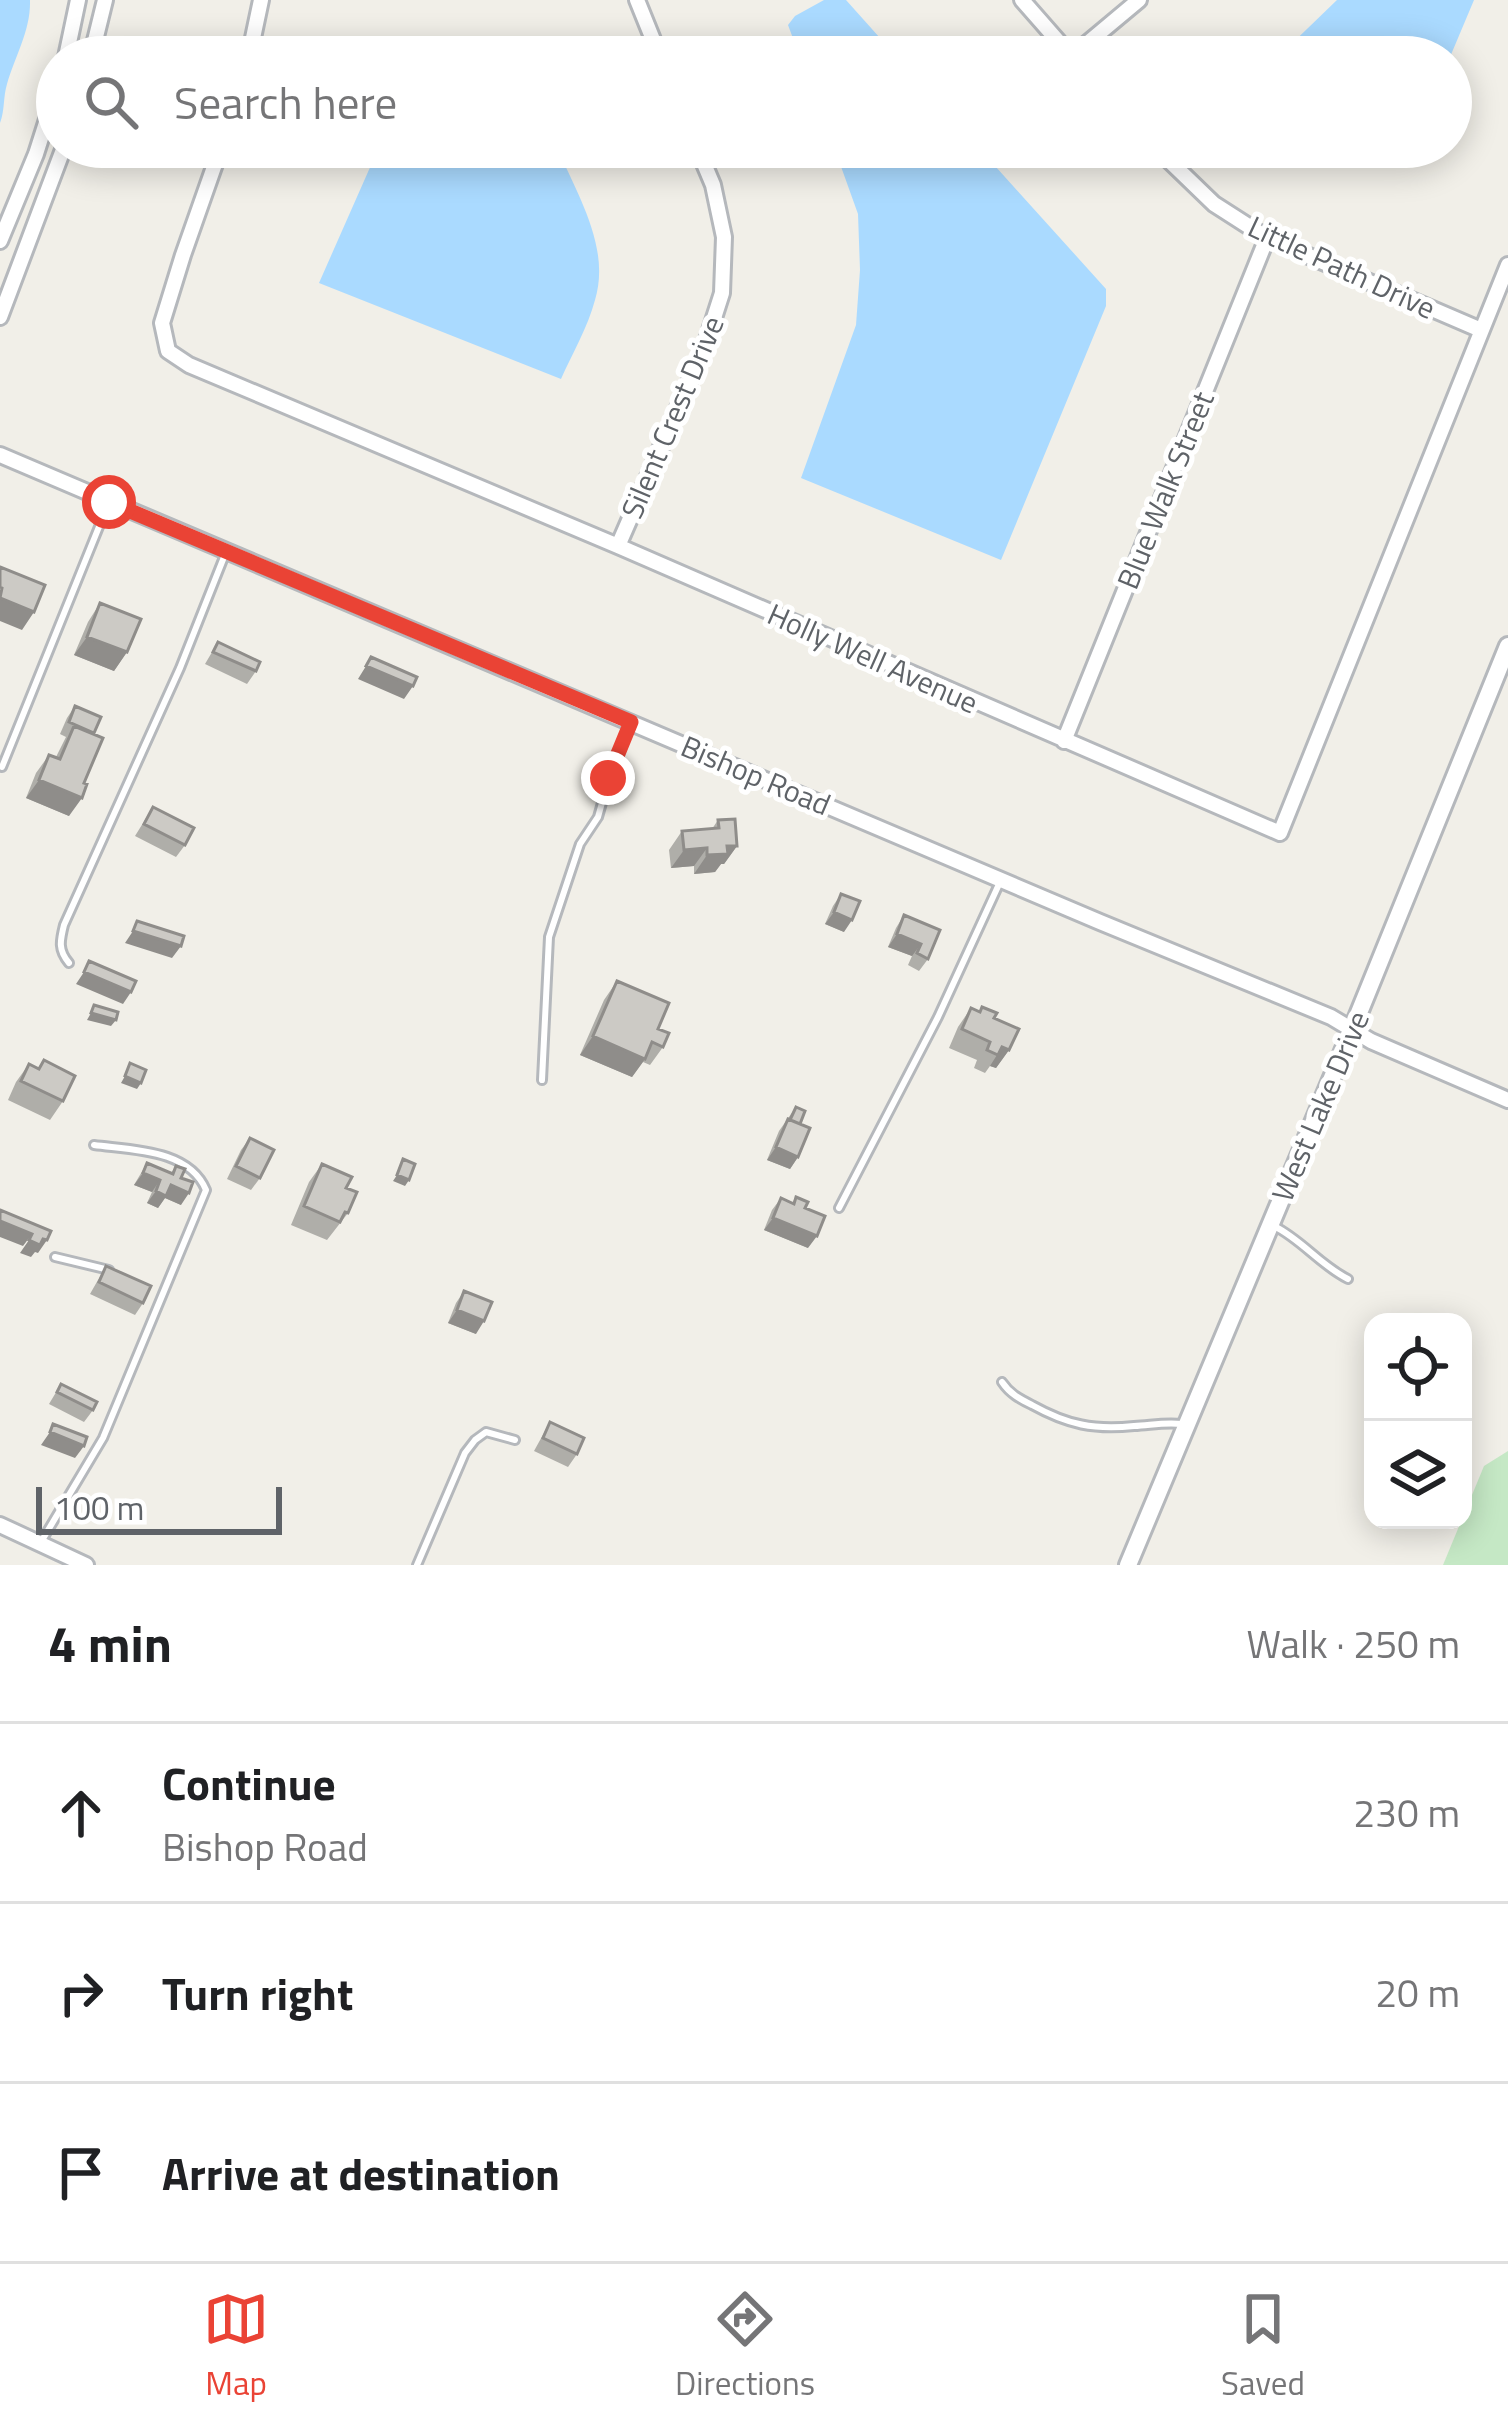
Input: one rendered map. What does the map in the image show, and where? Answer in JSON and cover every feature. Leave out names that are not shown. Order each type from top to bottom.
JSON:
[{"type":"street","points":[[70,36],[78,0]]},
{"type":"street","points":[[96,36],[105,0]]},
{"type":"street","points":[[253,36],[261,0]]},
{"type":"street","points":[[637,0],[652,36]]},
{"type":"street","points":[[1022,0],[1054,36]]},
{"type":"street","points":[[1096,36],[1138,0]]},
{"type":"street","points":[[0,241],[36,154]]},
{"type":"street","points":[[0,317],[56,168]]},
{"type":"street","name":"Holly Well Avenue","points":[[214,168],[162,322],[168,351],[189,365],[1280,833],[1481,330]]},
{"type":"street","name":"Silent Crest Drive","points":[[618,546],[705,346],[722,292],[724,237],[705,168]]},
{"type":"street","name":"Little Path Drive","points":[[1177,168],[1214,204],[1267,238],[1481,330]]},
{"type":"street","name":"Blue Walk Street","points":[[1064,741],[1267,238]]},
{"type":"street","points":[[1481,330],[1508,265]]},
{"type":"street","name":"Bishop Road","points":[[0,455],[1331,1017],[1371,1041],[1508,1100]]},
{"type":"street","name":"West Lake Drive","points":[[1128,1565],[1508,646]]},
{"type":"street","points":[[0,1525],[86,1565]]},
{"type":"lane","points":[[2,767],[109,502]]},
{"type":"lane","points":[[70,963],[59,942],[64,925],[180,668],[226,552]]},
{"type":"lane","points":[[542,1079],[549,937],[580,844],[598,817],[631,722]]},
{"type":"lane","points":[[839,1208],[938,1017],[1001,879]]},
{"type":"lane","points":[[41,1542],[103,1438],[206,1190],[188,1165],[94,1144]]},
{"type":"lane","points":[[1270,1225],[1295,1237],[1324,1266],[1348,1280]]},
{"type":"lane","points":[[55,1257],[118,1274]]},
{"type":"lane","points":[[147,1288],[160,1297]]},
{"type":"lane","points":[[1002,1382],[1013,1395],[1058,1420],[1082,1426],[1141,1426],[1160,1421],[1186,1425]]},
{"type":"lane","points":[[417,1565],[465,1453],[486,1432],[514,1440]]},
{"type":"green space","points":[[1508,1451],[1508,1565],[1443,1565],[1458,1529],[1472,1529],[1472,1495],[1484,1466]]},
{"type":"water","points":[[0,0],[30,0],[0,123]]},
{"type":"water","points":[[824,0],[846,0],[878,36],[792,36],[788,25]]},
{"type":"water","points":[[1337,0],[1474,0],[1459,36],[1300,36]]},
{"type":"water","points":[[370,168],[566,168],[599,260],[592,310],[561,379],[319,283]]},
{"type":"water","points":[[842,168],[997,168],[1106,289],[1106,306],[1001,560],[801,478],[856,325],[858,214]]},
{"type":"building","points":[[0,567],[45,585],[34,612],[0,598]]},
{"type":"building","points":[[100,603],[141,619],[127,652],[87,637]]},
{"type":"building","points":[[218,642],[260,662],[256,671],[213,652]]},
{"type":"building","points":[[371,657],[417,677],[413,686],[366,666]]},
{"type":"building","points":[[75,706],[101,717],[94,733],[69,722]]},
{"type":"building","points":[[74,726],[103,738],[82,798],[39,780],[49,755],[60,759]]},
{"type":"building","points":[[153,807],[194,828],[185,845],[144,824]]},
{"type":"building","points":[[735,819],[737,846],[727,846],[728,854],[707,855],[707,848],[684,850],[682,831],[719,828],[718,820]]},
{"type":"building","points":[[841,894],[860,901],[852,920],[834,912]]},
{"type":"building","points":[[904,915],[940,930],[928,959],[917,953],[921,944],[897,934]]},
{"type":"building","points":[[137,921],[184,936],[181,946],[133,931]]},
{"type":"building","points":[[89,961],[136,981],[131,992],[84,972]]},
{"type":"building","points":[[617,981],[669,1003],[658,1029],[669,1033],[663,1047],[652,1042],[645,1059],[593,1036]]},
{"type":"building","points":[[94,1005],[118,1012],[116,1020],[91,1013]]},
{"type":"building","points":[[982,1007],[1019,1029],[1009,1050],[1002,1047],[998,1055],[987,1050],[990,1042],[962,1029],[971,1008],[980,1012]]},
{"type":"building","points":[[44,1060],[75,1076],[63,1101],[21,1081],[29,1064],[39,1069]]},
{"type":"building","points":[[130,1063],[146,1070],[141,1083],[125,1076]]},
{"type":"building","points":[[796,1107],[805,1111],[800,1124],[790,1120]]},
{"type":"building","points":[[788,1119],[810,1128],[798,1157],[776,1147]]},
{"type":"building","points":[[250,1138],[274,1150],[260,1178],[236,1166]]},
{"type":"building","points":[[403,1159],[415,1164],[409,1180],[397,1175]]},
{"type":"building","points":[[147,1163],[173,1174],[176,1166],[185,1169],[181,1178],[193,1182],[189,1193],[171,1185],[166,1196],[156,1191],[160,1180],[143,1173]]},
{"type":"building","points":[[322,1164],[352,1177],[346,1188],[357,1192],[340,1222],[304,1206]]},
{"type":"building","points":[[796,1197],[808,1202],[805,1208],[825,1216],[817,1236],[773,1218],[781,1198],[794,1204]]},
{"type":"building","points":[[0,1210],[51,1231],[47,1240],[40,1245],[29,1240],[32,1234],[0,1221]]},
{"type":"building","points":[[106,1266],[151,1286],[143,1303],[99,1282]]},
{"type":"building","points":[[464,1291],[492,1302],[484,1321],[457,1310]]},
{"type":"building","points":[[61,1384],[97,1402],[93,1410],[57,1392]]},
{"type":"building","points":[[550,1422],[584,1438],[577,1454],[543,1438]]},
{"type":"building","points":[[53,1424],[87,1437],[84,1446],[50,1432]]},
{"type":"route","points":[[109,502],[631,722],[608,778]]}]
